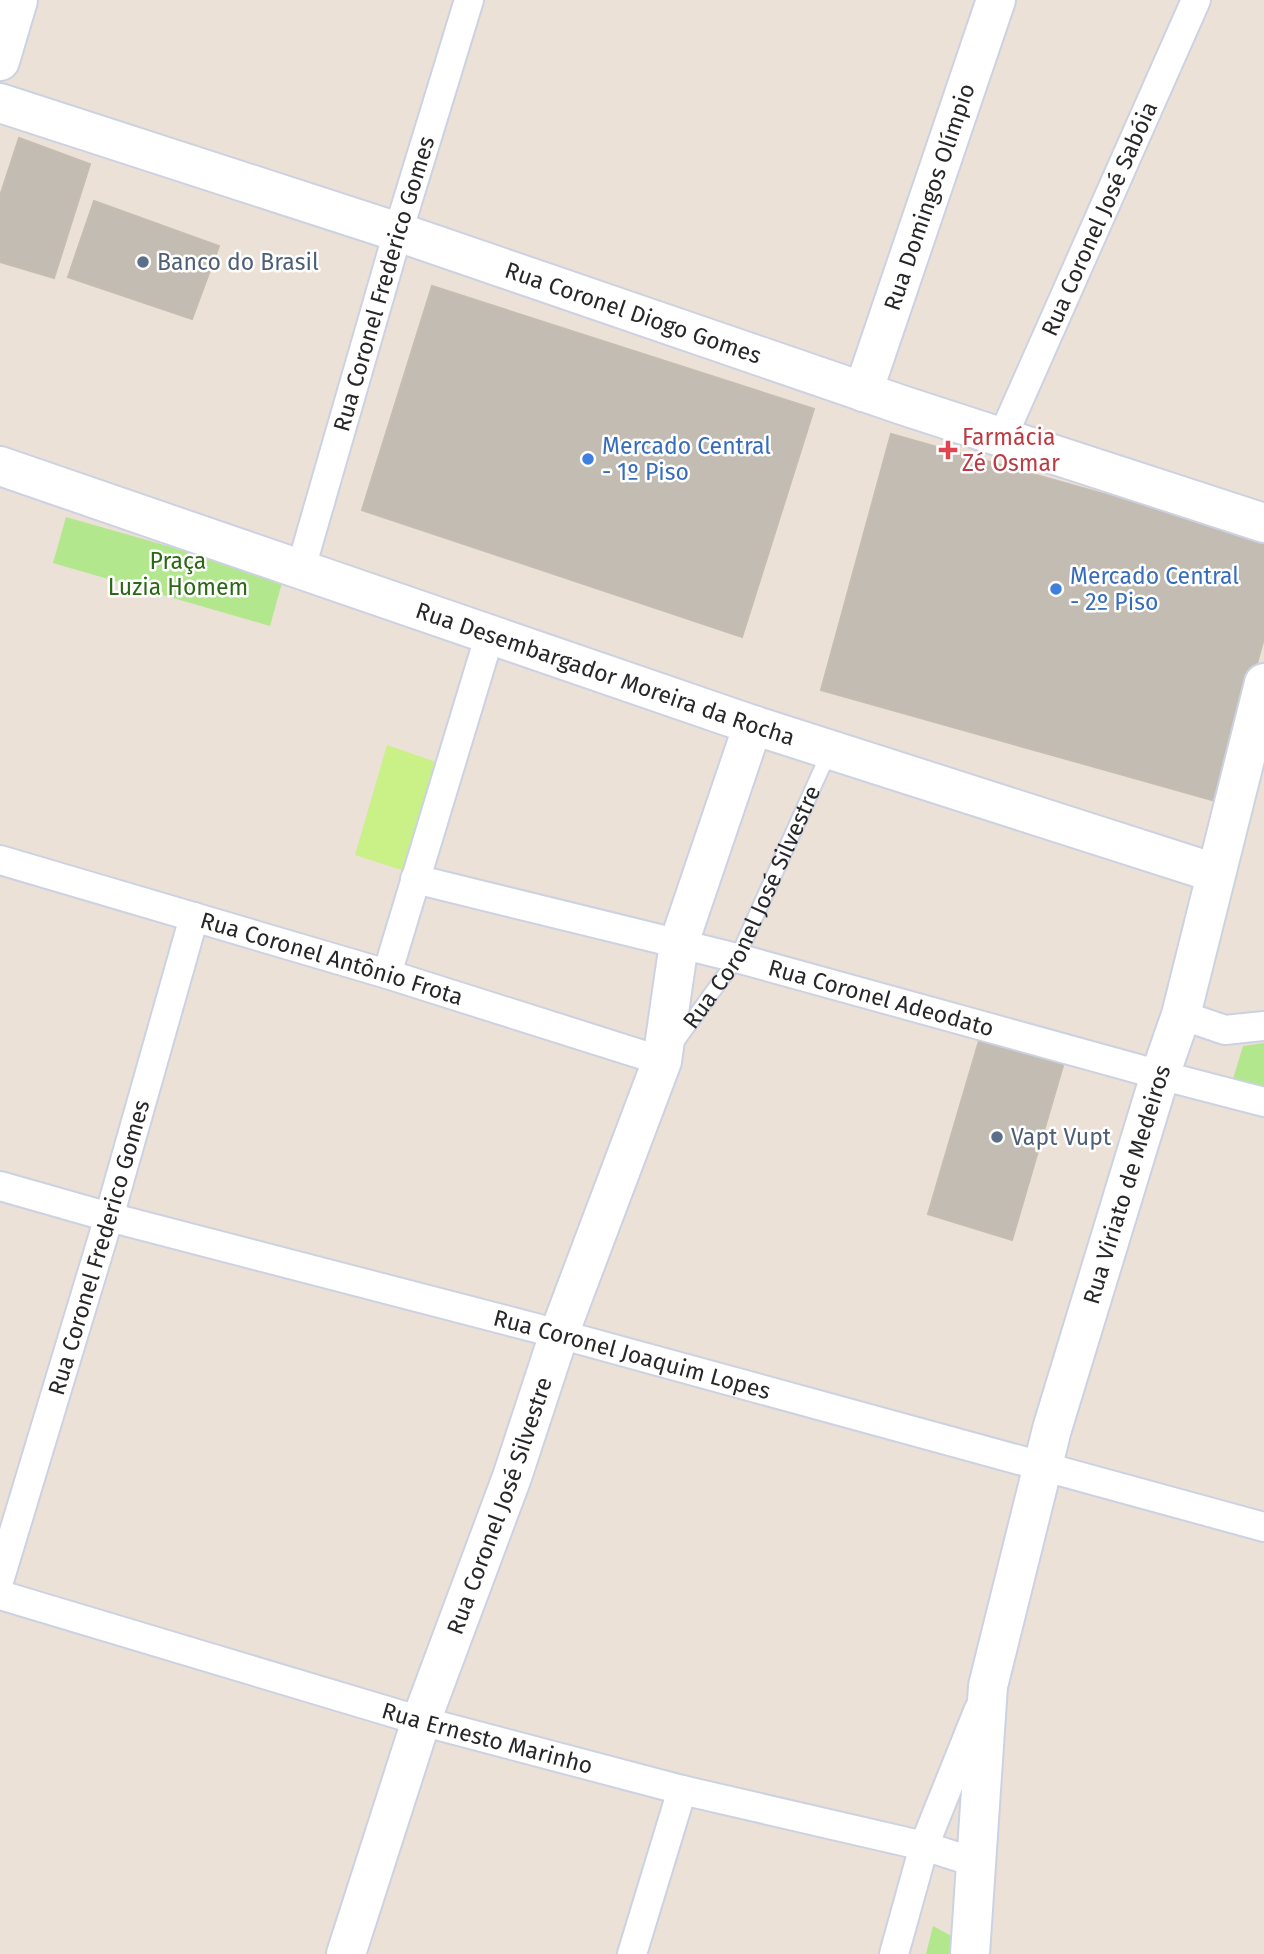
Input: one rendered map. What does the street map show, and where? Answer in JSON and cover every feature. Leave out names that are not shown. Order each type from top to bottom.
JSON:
[{"type":"main road","points":[[0,61],[18,0]]},
{"type":"main road","name":"Rua Domingos Olímpio","points":[[863,392],[996,0]]},
{"type":"main road","name":"Rua Coronel Diogo Gomes","points":[[0,103],[398,232],[863,392],[1264,523]]},
{"type":"main road","name":"Rua Desembargador Moreira da Rocha","points":[[0,466],[752,725],[1215,873]]},
{"type":"main road","name":"Rua Viriato de Medeiros","points":[[970,1954],[988,1686],[1042,1467],[1160,1075],[1181,1015],[1264,683]]},
{"type":"main road","name":"Rua Coronel José Silvestre","points":[[346,1954],[421,1721],[512,1476],[559,1334],[663,1061],[679,943],[752,725]]},
{"type":"street","name":"Rua Coronel Frederico Gomes","points":[[301,569],[398,232],[469,0]]},
{"type":"street","name":"Rua Coronel José Sabóia","points":[[1002,438],[1196,0]]},
{"type":"street","points":[[387,974],[490,634]]},
{"type":"street","name":"Rua Coronel Antônio Frota","points":[[0,860],[387,974],[663,1061]]},
{"type":"street","name":"Rua Coronel Adeodato","points":[[415,879],[737,958],[1264,1102]]},
{"type":"street","name":"Rua Coronel Frederico Gomes","points":[[0,1578],[109,1217],[194,917]]},
{"type":"street","points":[[1181,1015],[1225,1030],[1264,1026]]},
{"type":"street","name":"Rua Coronel Joaquim Lopes","points":[[0,1186],[559,1334],[1264,1527]]},
{"type":"street","name":"Rua Ernesto Marinho","points":[[0,1595],[421,1721],[682,1790],[924,1846],[977,1863]]},
{"type":"street","name":"Rua Viriato de Medeiros","points":[[894,1954],[924,1846],[988,1686]]},
{"type":"street","points":[[632,1954],[682,1790]]},
{"type":"lane","name":"Rua Coronel José Silvestre","points":[[663,1061],[737,958],[830,749]]},
{"type":"green space","name":"Praça Luzia Homem","points":[[66,517],[283,579],[270,626],[53,563]]},
{"type":"green space","points":[[387,745],[439,763],[408,872],[355,855]]},
{"type":"green space","points":[[1264,1043],[1264,1088],[1233,1079],[1243,1046]]},
{"type":"green space","points":[[933,1926],[961,1941],[960,1954],[926,1954]]},
{"type":"building","points":[[19,138],[90,164],[54,278],[0,262],[0,196]]},
{"type":"building","name":"Banco do Brasil","points":[[94,201],[219,246],[192,319],[68,277]]},
{"type":"building","name":"Mercado Central - 1º Piso","points":[[432,286],[814,409],[742,637],[362,510]]},
{"type":"building","name":"Mercado Central - 2º Piso","points":[[891,434],[1264,539],[1264,638],[1219,802],[821,690]]},
{"type":"building","name":"Vapt Vupt","points":[[981,1034],[1065,1059],[1012,1240],[928,1214]]},
{"type":"place","name":"Banco do Brasil","points":[[143,262]]},
{"type":"place","name":"Farmácia Zé Osmar","points":[[948,450]]},
{"type":"place","name":"Mercado Central - 1º Piso","points":[[588,459]]},
{"type":"place","name":"Mercado Central - 2º Piso","points":[[1056,589]]},
{"type":"place","name":"Vapt Vupt","points":[[997,1137]]}]
